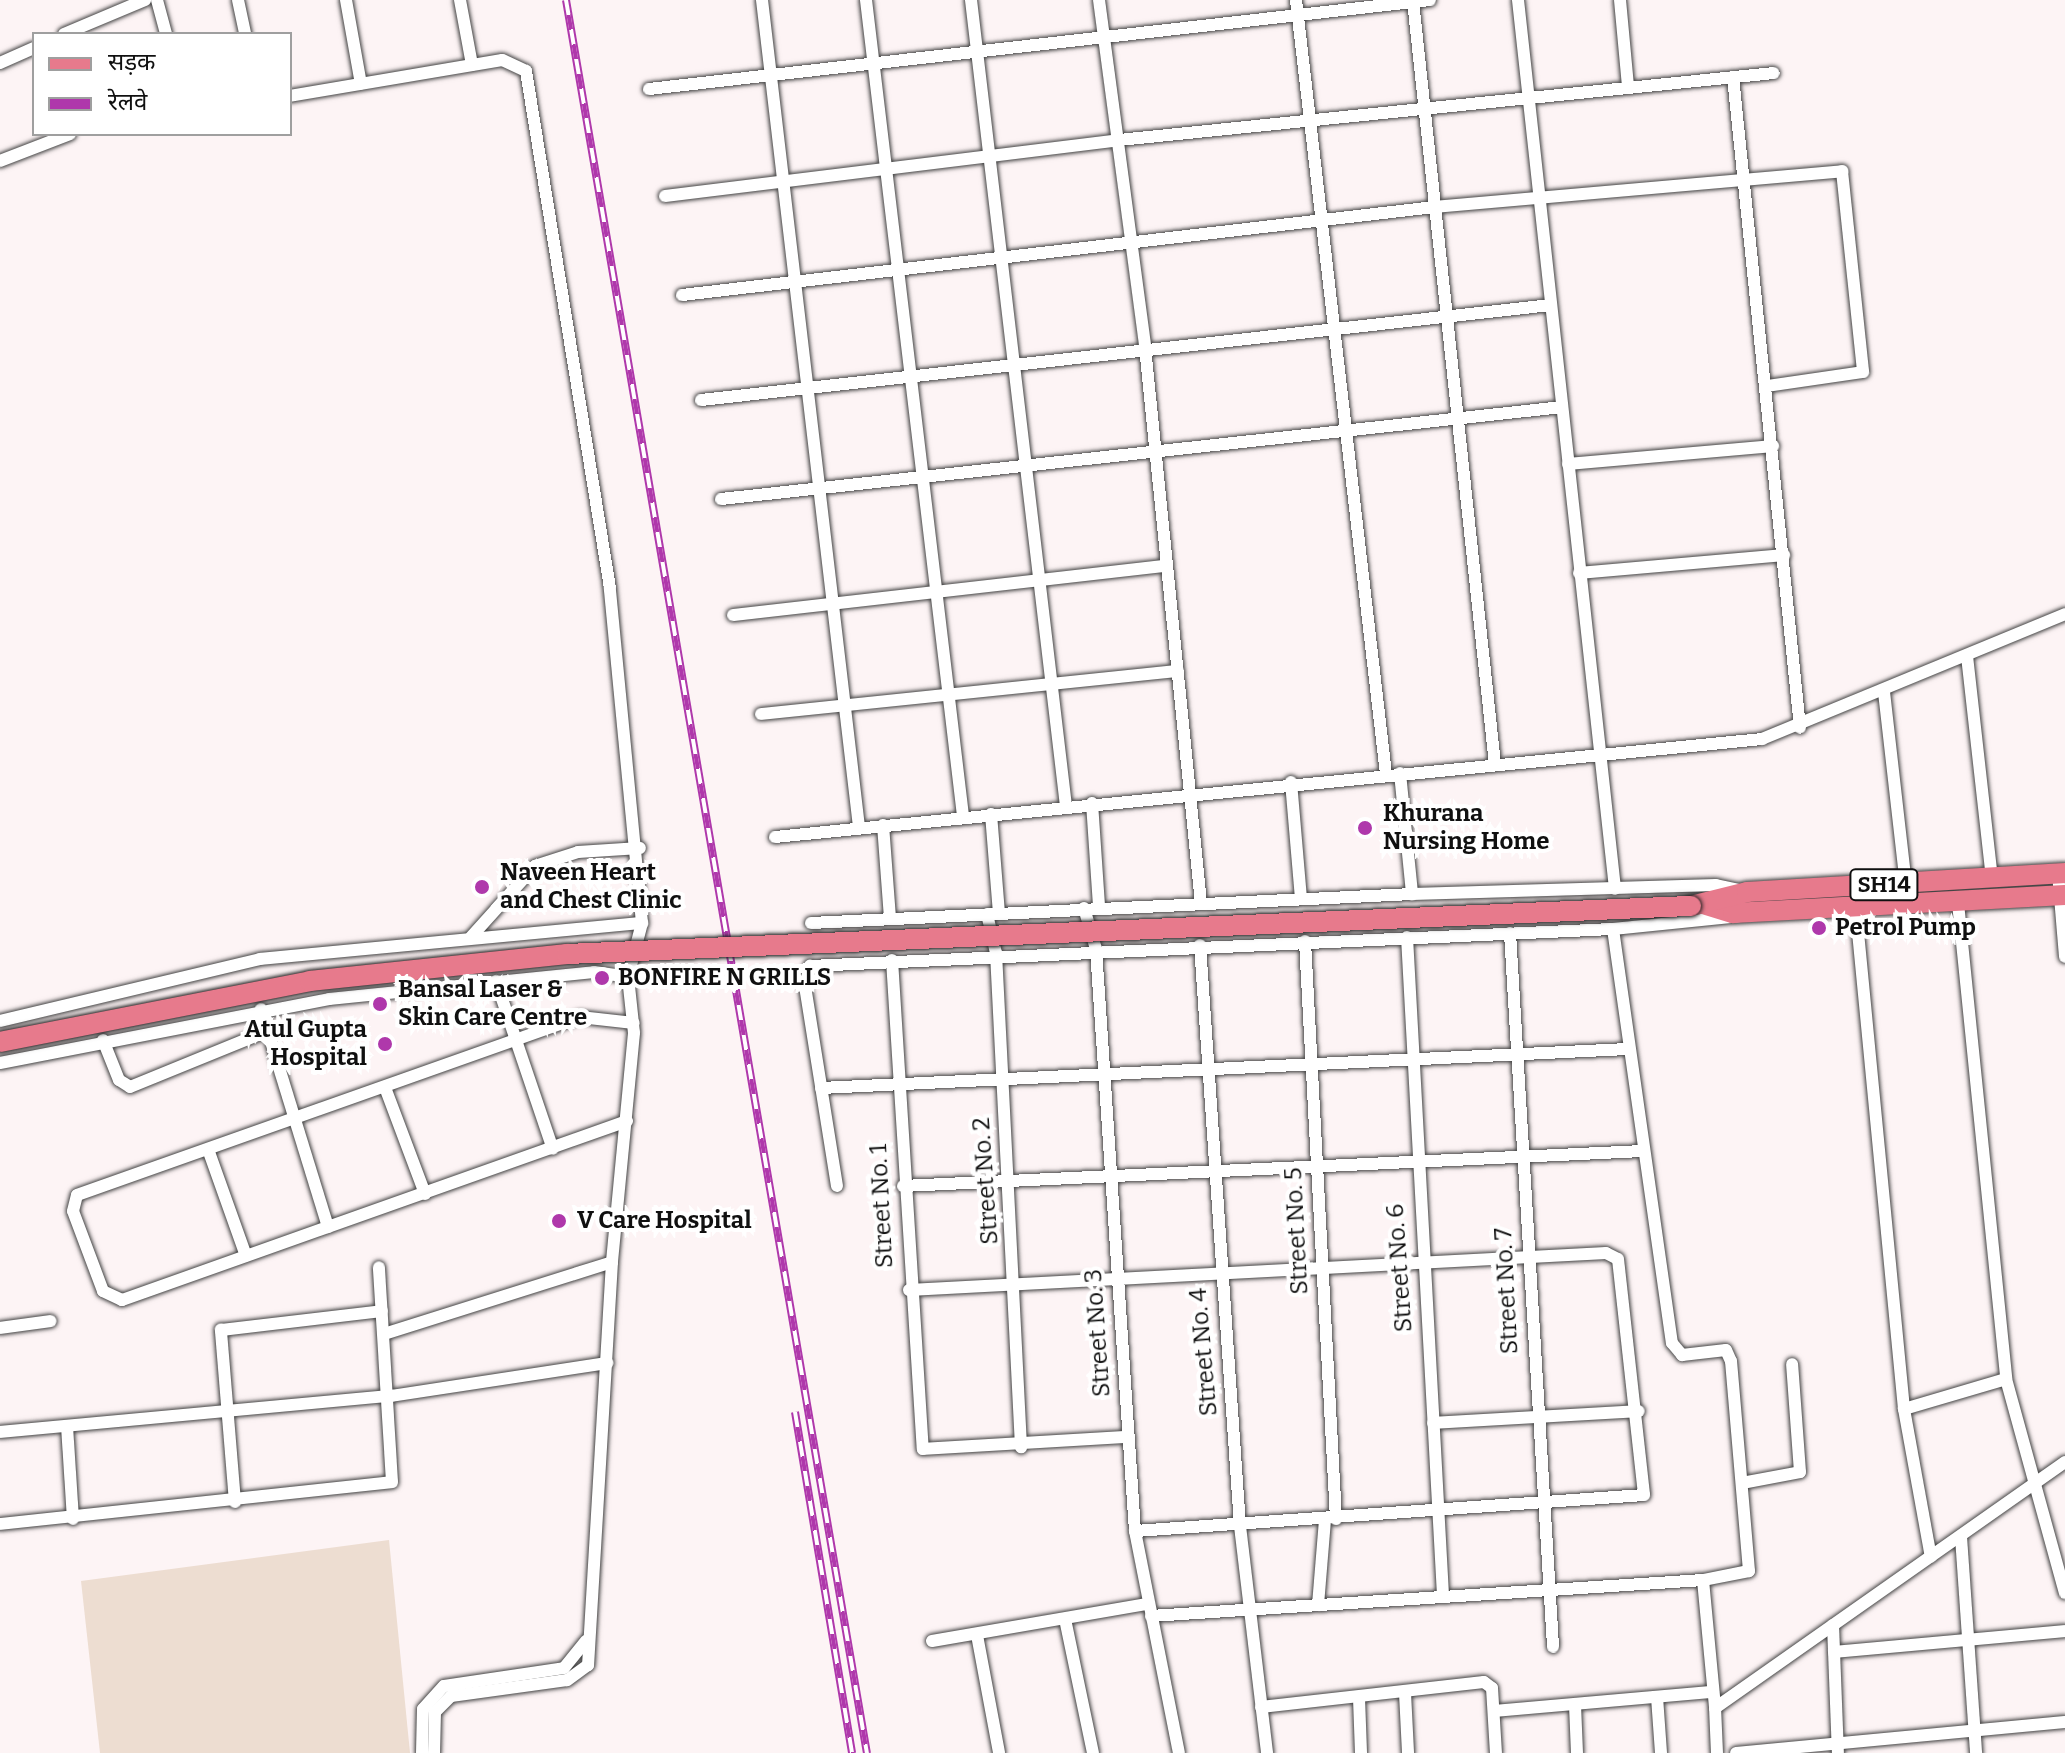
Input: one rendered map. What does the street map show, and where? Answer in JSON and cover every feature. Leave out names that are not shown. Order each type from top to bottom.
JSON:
[{"type":"main road","name":"SH14","points":[[1748,902],[1853,887],[2062,873]]},
{"type":"main road","name":"SH14","points":[[0,1042],[310,981],[567,954],[1698,905],[1717,895],[1748,902],[1855,908],[2063,896]]},
{"type":"street","points":[[104,0],[107,15]]},
{"type":"street","points":[[69,32],[145,0]]},
{"type":"street","points":[[157,0],[165,32]]},
{"type":"street","points":[[238,0],[245,32]]},
{"type":"street","points":[[346,0],[361,84]]},
{"type":"street","points":[[460,0],[472,65]]},
{"type":"street","points":[[762,0],[823,486],[859,827]]},
{"type":"street","points":[[866,0],[963,816]]},
{"type":"street","points":[[971,0],[1066,806]]},
{"type":"street","points":[[1099,0],[1145,347],[1201,903]]},
{"type":"street","points":[[649,89],[1102,36],[1297,7],[1430,0]]},
{"type":"street","points":[[1518,0],[1526,97],[1615,889]]},
{"type":"street","points":[[1620,0],[1628,87]]},
{"type":"street","points":[[1413,1],[1495,765]]},
{"type":"street","points":[[1297,7],[1386,774]]},
{"type":"street","points":[[0,63],[32,49]]},
{"type":"street","points":[[292,96],[472,65],[511,61],[526,71],[610,588],[640,848],[642,923],[628,977],[634,1023],[612,1262],[587,1638],[564,1668],[459,1685],[423,1709],[422,1753]]},
{"type":"street","points":[[665,196],[1119,140],[1774,73]]},
{"type":"street","points":[[1733,77],[1800,728]]},
{"type":"street","points":[[0,161],[65,136]]},
{"type":"street","points":[[682,295],[1133,246],[1434,207],[1836,170],[1846,180],[1863,372],[1767,386]]},
{"type":"street","points":[[701,400],[810,384],[1551,305]]},
{"type":"street","points":[[721,499],[1562,407]]},
{"type":"street","points":[[1568,464],[1773,446]]},
{"type":"street","points":[[1579,573],[1784,555]]},
{"type":"street","points":[[733,615],[1166,566]]},
{"type":"street","points":[[775,837],[1191,791],[1762,739],[1800,728],[2065,614]]},
{"type":"street","points":[[1967,656],[1992,878]]},
{"type":"street","points":[[761,714],[1178,671]]},
{"type":"street","points":[[1884,692],[1906,884]]},
{"type":"street","points":[[1400,773],[1412,894]]},
{"type":"street","points":[[1291,782],[1301,898]]},
{"type":"street","points":[[1092,803],[1099,907]]},
{"type":"street","name":"Street No. 2","points":[[991,814],[993,913],[1015,1285],[1021,1447]]},
{"type":"street","points":[[883,825],[890,919]]},
{"type":"street","points":[[471,937],[535,866],[578,852],[640,848]]},
{"type":"street","points":[[2062,873],[2065,957]]},
{"type":"street","points":[[811,923],[1301,898],[1716,885],[1748,902],[1719,922],[1613,929],[996,953],[805,970],[837,1186]]},
{"type":"street","points":[[1853,887],[1904,1409],[1931,1557]]},
{"type":"street","points":[[1958,903],[2006,1379],[2065,1593]]},
{"type":"street","name":"Street No. 3","points":[[1084,908],[1096,949],[1135,1531],[1148,1610],[1179,1753]]},
{"type":"street","points":[[0,1021],[260,959],[642,923]]},
{"type":"street","points":[[932,1641],[1065,1619],[1148,1610],[1248,1610],[1703,1580],[1749,1571],[1728,1352],[1682,1355],[1672,1343],[1626,1049],[1613,929]]},
{"type":"street","name":"Street No. 7","points":[[1510,933],[1534,1416],[1553,1647]]},
{"type":"street","name":"Street No. 6","points":[[1407,937],[1416,1161],[1443,1596]]},
{"type":"street","name":"Street No. 5","points":[[1305,941],[1330,1519],[1318,1605]]},
{"type":"street","name":"Street No. 4","points":[[1200,945],[1220,1273],[1240,1526],[1267,1753]]},
{"type":"street","name":"Street No. 1","points":[[892,960],[909,1290],[923,1449],[1021,1447]]},
{"type":"street","points":[[0,1063],[261,1009],[594,972],[628,977]]},
{"type":"street","points":[[496,981],[553,1149]]},
{"type":"street","points":[[261,1009],[328,1227]]},
{"type":"street","points":[[627,1121],[111,1301],[73,1211],[77,1195],[294,1124],[580,1017],[634,1023]]},
{"type":"street","points":[[103,1040],[119,1080],[130,1087],[267,1031]]},
{"type":"street","points":[[821,1088],[1626,1049]]},
{"type":"street","points":[[386,1090],[425,1194]]},
{"type":"street","points":[[903,1186],[1642,1151]]},
{"type":"street","points":[[209,1152],[246,1256]]},
{"type":"street","points":[[909,1290],[1616,1255],[1639,1411],[1647,1493],[1240,1526],[1135,1531]]},
{"type":"street","points":[[384,1334],[612,1262]]},
{"type":"street","points":[[0,1524],[235,1502],[392,1482],[391,1396],[379,1267]]},
{"type":"street","points":[[235,1502],[220,1336],[226,1326],[382,1311]]},
{"type":"street","points":[[0,1328],[51,1321]]},
{"type":"street","points":[[0,1432],[391,1396],[607,1363]]},
{"type":"street","points":[[1742,1483],[1800,1472],[1792,1364]]},
{"type":"street","points":[[1904,1409],[2006,1379]]},
{"type":"street","points":[[1433,1423],[1639,1411]]},
{"type":"street","points":[[67,1426],[73,1519]]},
{"type":"street","points":[[1021,1447],[1127,1437]]},
{"type":"street","points":[[1715,1708],[2065,1462]]},
{"type":"street","points":[[1961,1537],[1976,1753]]},
{"type":"street","points":[[1703,1580],[1717,1753]]},
{"type":"street","points":[[1065,1619],[1093,1753]]},
{"type":"street","points":[[1833,1625],[1838,1749]]},
{"type":"street","points":[[1834,1652],[2065,1631]]},
{"type":"street","points":[[977,1635],[999,1753]]},
{"type":"street","points":[[1261,1707],[1484,1682],[1494,1711],[1496,1753]]},
{"type":"street","points":[[434,1753],[435,1712],[459,1685]]},
{"type":"street","points":[[1494,1711],[1713,1692]]},
{"type":"street","points":[[1405,1693],[1408,1753]]},
{"type":"street","points":[[1657,1697],[1661,1753]]},
{"type":"street","points":[[1359,1698],[1361,1753]]},
{"type":"street","points":[[1575,1705],[1577,1753]]},
{"type":"street","points":[[1736,1753],[1838,1749],[2065,1722]]},
{"type":"shaded area","points":[[389,1540],[410,1753],[100,1753],[81,1581]]},
{"type":"railway","points":[[566,0],[867,1753]]},
{"type":"railway","points":[[795,1412],[852,1753]]},
{"type":"place","name":"Khurana Nursing Home","points":[[1365,828]]},
{"type":"place","name":"Naveen Heart and Chest Clinic","points":[[482,887]]},
{"type":"place","name":"Petrol Pump","points":[[1819,928]]},
{"type":"place","name":"BONFIRE N GRILLS","points":[[602,978]]},
{"type":"place","name":"Bansal Laser & Skin Care Centre","points":[[380,1004]]},
{"type":"place","name":"Atul Gupta Hospital","points":[[385,1044]]},
{"type":"place","name":"V Care Hospital","points":[[559,1221]]}]
